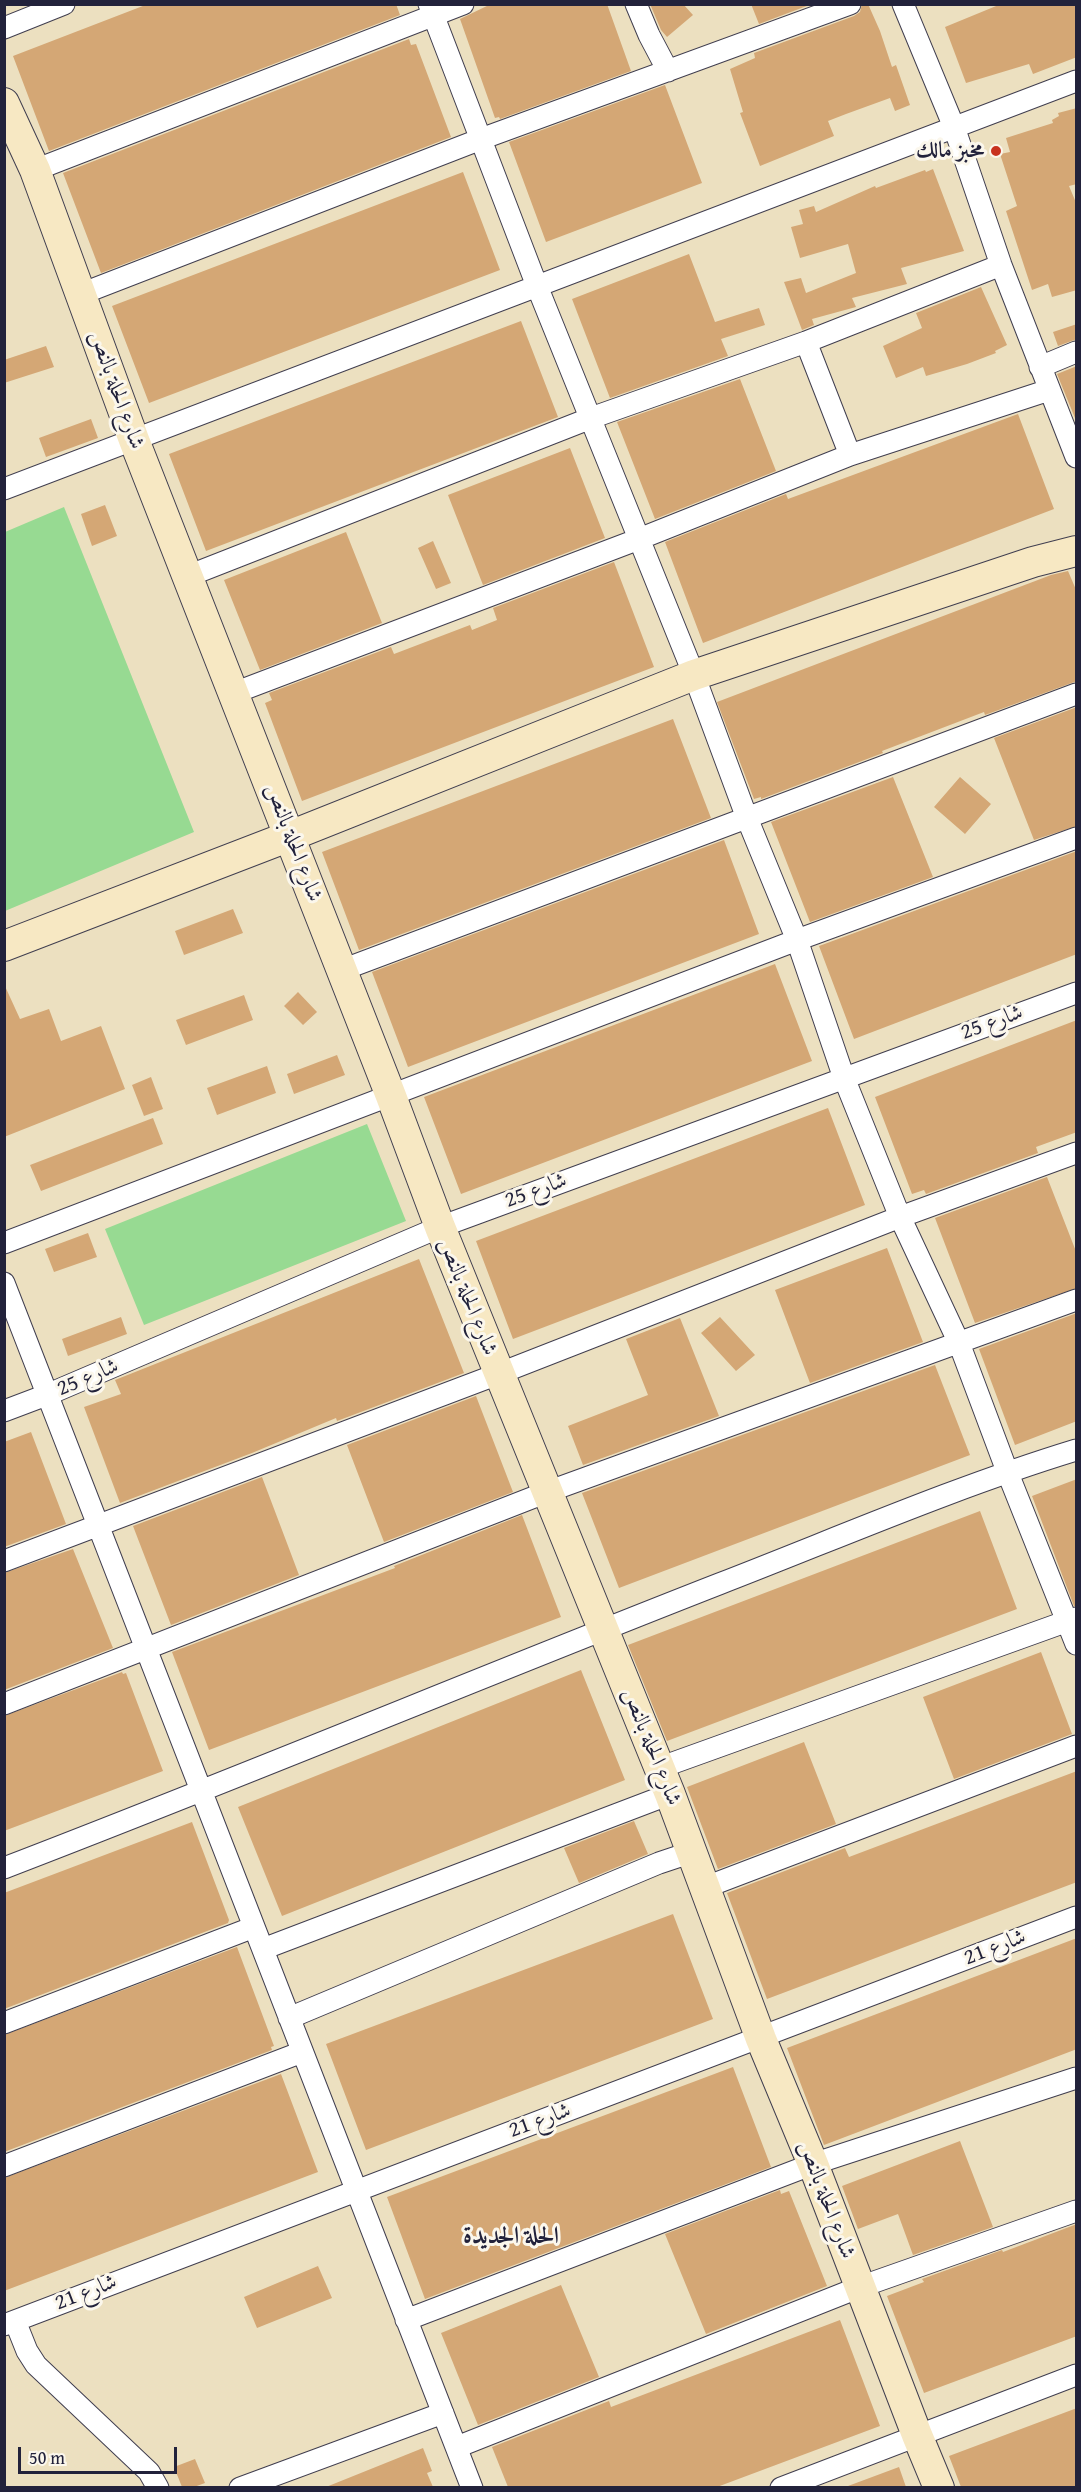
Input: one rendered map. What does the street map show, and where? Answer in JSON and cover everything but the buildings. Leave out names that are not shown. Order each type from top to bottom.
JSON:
[{"type":"street","points":[[4,28],[64,4]]},
{"type":"street","points":[[35,170],[431,10],[463,4]]},
{"type":"street","points":[[636,4],[668,71]]},
{"type":"street","points":[[81,294],[481,140],[850,4]]},
{"type":"street","points":[[903,4],[954,127],[1001,265],[1077,458]]},
{"type":"street","points":[[431,10],[537,286],[694,675],[747,818],[797,940],[844,1078],[900,1217],[959,1343],[1007,1471],[1072,1620],[1077,1644]]},
{"type":"street","points":[[4,489],[1077,81]]},
{"type":"street","name":"شارع الحلة بالنص","points":[[4,103],[35,170],[134,440],[290,836],[440,1227],[665,1781],[761,2039],[813,2164],[916,2435],[939,2487]]},
{"type":"street","points":[[188,576],[591,418],[806,342],[1001,265]]},
{"type":"street","points":[[806,342],[850,455]]},
{"type":"street","points":[[1040,367],[1077,352]]},
{"type":"street","points":[[234,693],[639,539],[850,455],[1049,390]]},
{"type":"street","points":[[4,946],[290,836],[694,675],[1033,562],[1077,551]]},
{"type":"street","points":[[342,970],[1077,694]]},
{"type":"street","points":[[4,1243],[797,940],[1077,838]]},
{"type":"street","name":"شارع 25","points":[[4,1411],[49,1394],[440,1227],[1077,993]]},
{"type":"street","points":[[4,1561],[498,1374],[900,1217],[1077,1153]]},
{"type":"street","points":[[4,1283],[472,2487]]},
{"type":"street","points":[[4,1704],[547,1492],[1077,1300]]},
{"type":"street","points":[[4,1868],[202,1792],[603,1629],[1007,1471],[1077,1450]]},
{"type":"street","points":[[263,1949],[665,1781],[1072,1620]]},
{"type":"street","points":[[706,1887],[1077,1746]]},
{"type":"street","points":[[289,2018],[659,1863],[692,1852]]},
{"type":"street","name":"شارع 21","points":[[10,2323],[1077,1917]]},
{"type":"street","points":[[4,2023],[254,1927]]},
{"type":"street","points":[[4,2166],[302,2052]]},
{"type":"street","points":[[406,2320],[813,2164],[1077,2078]]},
{"type":"street","points":[[457,2447],[860,2287],[1077,2211]]},
{"type":"street","points":[[10,2323],[36,2365],[149,2472],[158,2487]]},
{"type":"street","points":[[781,2487],[1077,2375]]},
{"type":"street","points":[[240,2487],[443,2413]]},
{"type":"green space","points":[[64,507],[194,832],[5,911],[5,532]]},
{"type":"green space","points":[[367,1124],[406,1221],[144,1325],[105,1229]]},
{"type":"place","name":"مخبز مالك","points":[[996,151]]},
{"type":"district","name":"الحلة الجديدة","points":[[511,2237]]}]
